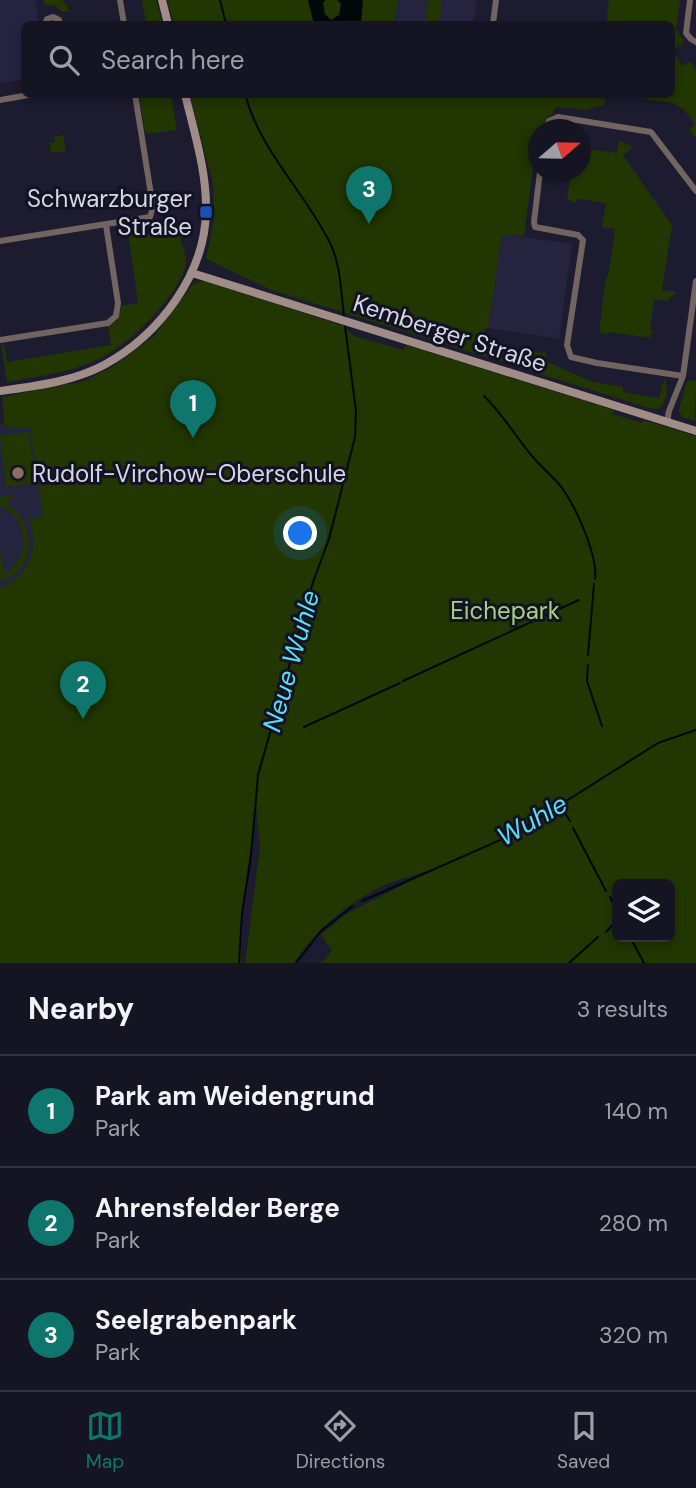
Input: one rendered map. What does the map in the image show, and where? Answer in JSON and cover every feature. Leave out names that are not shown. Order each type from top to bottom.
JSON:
[{"type":"main road","points":[[162,0],[167,21]]},
{"type":"main road","points":[[0,391],[60,381],[114,359],[152,328],[192,273],[204,232],[206,200],[186,98]]},
{"type":"main road","name":"Kemberger Straße","points":[[192,273],[696,431]]},
{"type":"street","points":[[120,0],[124,21]]},
{"type":"street","points":[[493,21],[496,0]]},
{"type":"street","points":[[690,0],[686,33],[696,42]]},
{"type":"street","points":[[0,100],[21,96]]},
{"type":"street","points":[[0,241],[150,217],[153,211],[136,98]]},
{"type":"street","points":[[591,122],[651,132],[696,191]]},
{"type":"street","points":[[539,182],[535,228],[578,235],[583,240],[567,345],[571,356],[597,363],[683,376]]},
{"type":"street","points":[[0,340],[108,323],[116,316],[119,310],[106,225]]},
{"type":"street","points":[[667,422],[683,376],[696,281]]},
{"type":"shaded area","points":[[0,0],[35,0],[38,21],[21,21],[21,80],[0,83]]},
{"type":"shaded area","points":[[308,0],[326,0],[323,3],[325,14],[331,20],[339,15],[341,4],[337,0],[363,0],[361,21],[313,21]]},
{"type":"shaded area","points":[[398,0],[477,0],[474,21],[394,21]]},
{"type":"shaded area","points":[[502,234],[572,244],[559,339],[488,328]]},
{"type":"shaded area","name":"Rudolf-Virchow-Oberschule","points":[[0,423],[11,429],[30,426],[43,517],[33,530],[31,560],[24,572],[0,588]]},
{"type":"green space","points":[[43,0],[63,0],[70,11],[62,12],[54,5],[45,5]]},
{"type":"green space","points":[[142,0],[156,0],[162,21],[146,21]]},
{"type":"green space","points":[[167,0],[398,0],[394,21],[173,21]]},
{"type":"green space","points":[[428,0],[442,0],[439,21],[425,21]]},
{"type":"green space","points":[[609,0],[680,0],[676,29],[684,42],[675,49],[675,21],[606,21]]},
{"type":"green space","points":[[675,54],[682,66],[690,61],[696,70],[696,139],[689,129],[695,124],[684,110],[673,103],[640,98],[675,98]]},
{"type":"green space","points":[[139,98],[172,98],[177,130],[148,134],[145,132]]},
{"type":"green space","points":[[191,98],[605,98],[604,105],[585,110],[559,107],[546,119],[528,119],[528,182],[531,182],[524,236],[502,235],[488,328],[485,329],[482,344],[543,353],[546,350],[546,361],[590,381],[623,387],[623,392],[659,398],[665,376],[667,390],[664,403],[657,409],[649,408],[271,290],[206,259],[214,219],[213,184]]},
{"type":"green space","points":[[63,135],[66,151],[51,153],[49,143],[55,142],[54,137]]},
{"type":"green space","points":[[619,140],[633,147],[623,156],[672,225],[662,290],[676,292],[668,301],[654,299],[650,329],[653,330],[650,338],[608,332],[607,335],[599,331],[615,229],[602,227],[606,203],[577,199],[576,203],[567,199],[570,182],[591,182],[591,149],[617,153]]},
{"type":"green space","points":[[170,225],[179,234],[186,257],[182,276],[163,305],[136,333],[97,360],[64,371],[7,382],[1,343],[4,345],[7,362],[111,345],[108,326],[117,320],[122,306],[138,303],[128,232]]},
{"type":"green space","name":"Eichepark","points":[[204,281],[344,326],[354,336],[403,350],[406,345],[614,410],[613,414],[696,436],[696,963],[321,963],[332,951],[321,935],[346,914],[438,867],[394,881],[355,902],[311,940],[294,963],[245,963],[260,847],[256,804],[242,913],[241,963],[0,963],[0,588],[18,576],[30,560],[33,541],[29,519],[43,517],[30,427],[11,429],[2,423],[2,397],[85,381],[117,364],[154,336],[193,284]]},
{"type":"green space","points":[[696,380],[696,421],[682,417],[679,410],[687,381]]},
{"type":"green space","points":[[29,432],[36,483],[6,487],[0,436]]},
{"type":"green space","points":[[11,495],[12,500],[4,502],[15,510],[22,520],[29,544],[22,567],[0,581],[0,549],[4,574],[13,567],[23,549],[22,529],[10,512],[0,506],[0,497]]},
{"type":"waterway","name":"Neue Wuhle","points":[[220,0],[225,21]]},
{"type":"waterway","name":"Neue Wuhle","points":[[246,98],[261,134],[330,243],[338,270],[344,317]]},
{"type":"waterway","name":"Neue Wuhle","points":[[239,963],[258,775],[313,582],[329,539],[355,437],[356,411],[345,326]]},
{"type":"waterway","points":[[484,396],[568,496],[590,545],[595,579]]},
{"type":"waterway","points":[[588,655],[594,584]]},
{"type":"waterway","points":[[403,681],[579,600]]},
{"type":"waterway","points":[[588,665],[587,681],[602,726]]},
{"type":"waterway","points":[[304,727],[400,683]]},
{"type":"waterway","name":"Wuhle","points":[[362,901],[514,834],[658,743],[696,730]]},
{"type":"waterway","points":[[560,805],[570,821]]},
{"type":"waterway","points":[[573,828],[606,891]]},
{"type":"waterway","points":[[610,897],[612,901]]},
{"type":"waterway","name":"Wuhle","points":[[296,963],[321,931],[353,906]]},
{"type":"waterway","points":[[606,932],[612,925]]},
{"type":"waterway","points":[[569,963],[598,937]]},
{"type":"waterway","points":[[633,942],[644,963]]},
{"type":"place","name":"Schwarzburger Straße","points":[[206,212]]},
{"type":"place","name":"Seelgrabenpark","points":[[369,224]]},
{"type":"place","name":"Park am Weidengrund","points":[[193,438]]},
{"type":"place","name":"Rudolf-Virchow-Oberschule","points":[[18,473]]},
{"type":"place","name":"Ahrensfelder Berge","points":[[83,719]]}]
